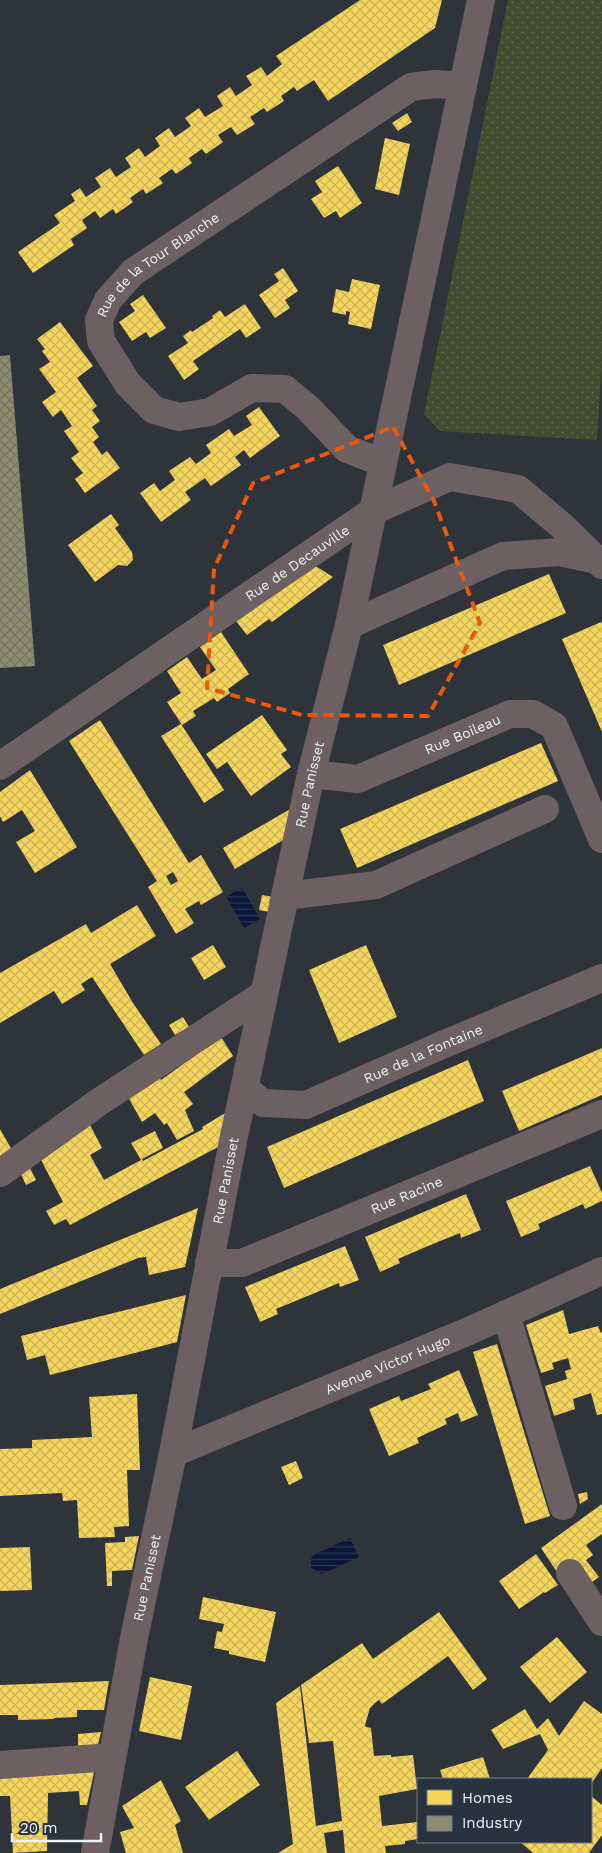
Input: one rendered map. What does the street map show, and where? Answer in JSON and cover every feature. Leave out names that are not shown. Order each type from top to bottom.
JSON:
[{"type":"street","name":"Rue Panisset","points":[[95,1853],[134,1638],[173,1453],[244,1088],[311,774],[349,625],[481,0]]},
{"type":"street","name":"Rue de la Tour Blanche","points":[[383,463],[346,449],[308,408],[284,389],[252,388],[210,412],[179,417],[154,410],[128,384],[101,341],[99,320],[108,300],[133,272],[411,87],[435,84],[463,86]]},
{"type":"street","name":"Rue de Decauville","points":[[0,766],[373,511],[450,476],[518,489],[562,526],[600,563]]},
{"type":"street","points":[[349,625],[503,556],[560,552],[600,563]]},
{"type":"street","name":"Rue Boileau","points":[[311,774],[358,778],[510,714],[533,714],[554,726],[602,839]]},
{"type":"street","points":[[285,896],[376,885],[545,809]]},
{"type":"street","name":"Rue de la Fontaine","points":[[244,1088],[263,1103],[306,1105],[442,1045],[602,978]]},
{"type":"street","points":[[0,1173],[99,1102],[264,994]]},
{"type":"street","name":"Rue Racine","points":[[210,1263],[242,1263],[602,1114]]},
{"type":"street","name":"Avenue Victor Hugo","points":[[173,1453],[506,1314],[602,1271]]},
{"type":"street","points":[[506,1314],[563,1506]]},
{"type":"street","points":[[570,1573],[602,1622]]},
{"type":"street","points":[[0,1765],[112,1757]]},
{"type":"highlighted area","points":[[393,427],[434,501],[480,623],[428,716],[302,715],[207,688],[214,569],[253,483]]},
{"type":"green space","points":[[508,0],[602,0],[602,360],[597,440],[440,431],[424,414]]},
{"type":"water","points":[[242,888],[260,919],[244,928],[226,897]]},
{"type":"water","points":[[350,1538],[359,1557],[322,1574],[311,1568],[311,1558],[315,1554]]},
{"type":"building: Homes","points":[[360,0],[442,0],[435,28],[328,101],[314,80],[297,91],[294,87],[281,96],[284,101],[267,112],[264,108],[250,117],[255,124],[237,135],[231,127],[218,135],[223,142],[206,154],[202,149],[189,158],[192,163],[176,174],[172,169],[159,178],[163,183],[146,194],[143,189],[130,198],[133,202],[116,214],[113,209],[100,218],[95,211],[82,220],[87,228],[71,239],[74,245],[33,273],[18,252],[60,223],[54,215],[75,201],[71,194],[80,188],[86,197],[101,187],[95,178],[110,168],[116,177],[131,167],[125,158],[139,148],[145,157],[160,146],[155,138],[169,128],[175,137],[191,126],[185,118],[199,108],[205,117],[223,106],[217,96],[230,87],[236,96],[252,85],[246,76],[261,67],[267,76],[282,64],[276,56]]},
{"type":"building: Homes","points":[[407,113],[412,122],[398,131],[392,123]]},
{"type":"building: Homes","points":[[385,138],[410,144],[399,195],[375,189]]},
{"type":"building: Homes","points":[[338,166],[362,203],[340,218],[336,211],[324,218],[311,199],[322,192],[315,181]]},
{"type":"building: Homes","points":[[283,268],[298,291],[285,300],[290,308],[275,318],[259,295],[279,281],[274,274]]},
{"type":"building: Homes","points":[[352,279],[380,285],[371,329],[348,324],[350,312],[346,311],[346,315],[332,312],[336,289],[349,292]]},
{"type":"building: Homes","points":[[143,295],[166,328],[150,338],[146,332],[132,341],[119,322],[135,311],[130,304]]},
{"type":"building: Homes","points":[[245,304],[261,328],[246,338],[240,329],[193,361],[199,369],[184,380],[168,356],[188,343],[183,336],[213,318],[212,316],[220,310],[225,317]]},
{"type":"building: Homes","points":[[60,322],[93,366],[77,378],[97,406],[92,410],[100,421],[92,427],[99,437],[93,442],[102,455],[107,451],[120,468],[85,493],[75,479],[83,473],[71,458],[79,452],[64,431],[72,426],[61,410],[53,417],[42,402],[56,392],[39,369],[50,362],[42,351],[45,349],[37,339]]},
{"type":"building: Homes","points":[[259,407],[280,436],[250,458],[244,450],[235,457],[241,465],[211,486],[205,478],[185,492],[191,500],[161,522],[140,493],[154,483],[160,491],[175,480],[169,471],[190,457],[196,464],[211,453],[206,445],[229,429],[234,436],[252,425],[246,416]]},
{"type":"building: Homes","points":[[111,514],[119,525],[115,528],[132,552],[133,560],[127,566],[118,565],[95,582],[68,545]]},
{"type":"building: Homes","points":[[314,565],[333,577],[272,622],[269,619],[247,635],[236,621]]},
{"type":"building: Homes","points":[[549,574],[566,613],[399,685],[383,645]]},
{"type":"building: Homes","points":[[601,622],[602,624],[602,732],[562,639]]},
{"type":"building: Homes","points":[[221,632],[249,674],[228,689],[230,693],[217,702],[214,698],[193,711],[196,716],[182,725],[167,702],[181,693],[167,671],[187,657],[202,679],[216,670],[200,647]]},
{"type":"building: Homes","points":[[262,715],[287,750],[281,754],[291,767],[251,796],[227,762],[217,769],[206,754]]},
{"type":"building: Homes","points":[[100,720],[189,863],[201,855],[223,892],[201,905],[199,901],[185,909],[194,923],[176,934],[148,887],[157,881],[69,741]],"holes":[[[173,872],[178,881],[171,885],[166,876]]]},
{"type":"building: Homes","points":[[181,724],[224,790],[204,803],[161,736]]},
{"type":"building: Homes","points":[[541,743],[558,781],[357,868],[340,829]]},
{"type":"building: Homes","points":[[30,770],[77,847],[35,873],[16,842],[35,831],[22,810],[3,822],[0,816],[0,792]]},
{"type":"building: Homes","points":[[292,808],[285,839],[235,869],[223,848]]},
{"type":"building: Homes","points":[[262,895],[273,897],[270,912],[259,910]]},
{"type":"building: Homes","points":[[137,905],[156,936],[110,964],[133,1003],[161,1044],[144,1055],[92,977],[81,984],[85,990],[62,1004],[54,991],[0,1023],[0,973],[86,924],[91,933]]},
{"type":"building: Homes","points":[[213,945],[226,967],[204,980],[191,958]]},
{"type":"building: Homes","points":[[366,945],[397,1017],[339,1043],[309,970]]},
{"type":"building: Homes","points":[[183,1017],[189,1027],[175,1035],[169,1025]]},
{"type":"building: Homes","points":[[221,1037],[233,1056],[184,1092],[193,1104],[185,1110],[194,1131],[177,1140],[167,1123],[164,1125],[155,1113],[142,1122],[128,1097],[159,1076],[161,1080]]},
{"type":"building: Homes","points":[[602,1048],[602,1095],[519,1131],[502,1091]]},
{"type":"building: Homes","points":[[468,1060],[484,1101],[284,1188],[267,1147]]},
{"type":"building: Homes","points":[[227,1112],[220,1146],[70,1225],[66,1219],[54,1225],[46,1211],[63,1202],[41,1160],[90,1125],[102,1148],[90,1155],[104,1180],[141,1160],[131,1143],[155,1131],[163,1148],[142,1159],[143,1161],[203,1129],[202,1127]]},
{"type":"building: Homes","points":[[0,1129],[13,1152],[0,1160]]},
{"type":"building: Homes","points":[[590,1166],[602,1193],[602,1201],[585,1209],[583,1204],[538,1224],[540,1229],[521,1237],[506,1201]]},
{"type":"building: Homes","points":[[30,1168],[36,1180],[26,1185],[21,1174]]},
{"type":"building: Homes","points":[[466,1194],[481,1230],[461,1238],[460,1233],[428,1246],[398,1259],[400,1263],[380,1272],[365,1237]]},
{"type":"building: Homes","points":[[198,1208],[185,1267],[149,1275],[146,1257],[138,1258],[0,1314],[0,1289]]},
{"type":"building: Homes","points":[[345,1246],[359,1280],[340,1287],[339,1283],[276,1309],[278,1314],[260,1322],[245,1287]]},
{"type":"building: Homes","points":[[186,1295],[177,1342],[50,1375],[45,1355],[27,1360],[21,1336]]},
{"type":"building: Homes","points":[[563,1310],[569,1334],[598,1326],[602,1332],[602,1414],[597,1415],[591,1393],[573,1399],[575,1409],[554,1416],[545,1386],[567,1379],[565,1371],[571,1369],[568,1358],[552,1363],[554,1369],[541,1373],[526,1325]]},
{"type":"building: Homes","points":[[497,1344],[550,1516],[525,1524],[473,1352]]},
{"type":"building: Homes","points":[[459,1370],[478,1415],[461,1422],[458,1413],[445,1419],[447,1424],[417,1438],[419,1443],[389,1456],[369,1409],[399,1396],[401,1401],[431,1389],[428,1384]]},
{"type":"building: Homes","points":[[137,1394],[140,1470],[127,1470],[129,1526],[114,1527],[115,1537],[79,1538],[77,1500],[63,1501],[62,1493],[0,1496],[0,1449],[32,1448],[32,1440],[92,1437],[89,1397]]},
{"type":"building: Homes","points":[[296,1461],[303,1478],[289,1485],[281,1467]]},
{"type":"building: Homes","points":[[587,1492],[588,1499],[580,1504],[578,1494]]},
{"type":"building: Homes","points":[[602,1504],[602,1534],[586,1545],[593,1555],[586,1560],[599,1577],[588,1585],[557,1572],[541,1548]]},
{"type":"building: Homes","points":[[139,1536],[132,1570],[112,1571],[112,1586],[107,1586],[105,1543],[125,1542],[125,1537]]},
{"type":"building: Homes","points":[[30,1547],[32,1590],[0,1591],[0,1548]]},
{"type":"building: Homes","points":[[536,1554],[558,1585],[519,1609],[499,1581]]},
{"type":"building: Homes","points":[[203,1597],[276,1612],[265,1662],[229,1654],[229,1651],[214,1648],[217,1631],[222,1632],[224,1624],[199,1619]]},
{"type":"building: Homes","points":[[439,1612],[487,1679],[473,1690],[448,1656],[382,1704],[379,1700],[370,1708],[365,1725],[371,1728],[374,1756],[413,1755],[417,1789],[379,1796],[382,1826],[417,1822],[417,1839],[405,1841],[405,1844],[385,1846],[386,1853],[345,1853],[343,1830],[324,1833],[327,1853],[278,1853],[293,1844],[276,1703],[300,1686],[316,1826],[342,1821],[333,1741],[309,1743],[301,1685],[362,1643],[373,1659]]},
{"type":"building: Homes","points":[[557,1637],[587,1672],[550,1703],[520,1667]]},
{"type":"building: Homes","points":[[150,1677],[192,1686],[181,1740],[139,1731]]},
{"type":"building: Homes","points":[[109,1681],[104,1710],[77,1710],[77,1717],[54,1719],[18,1720],[18,1715],[0,1715],[0,1685]]},
{"type":"building: Homes","points":[[584,1701],[602,1714],[602,1768],[592,1783],[592,1778],[528,1778],[548,1750],[540,1734],[503,1749],[491,1730],[525,1709],[537,1729],[548,1718],[559,1736]]},
{"type":"building: Homes","points":[[101,1732],[97,1749],[78,1751],[78,1734]]},
{"type":"building: Homes","points":[[237,1751],[260,1785],[209,1820],[185,1787]]},
{"type":"building: Homes","points":[[483,1757],[490,1778],[443,1778],[440,1770]]},
{"type":"building: Homes","points":[[95,1768],[87,1805],[80,1805],[79,1791],[48,1793],[47,1851],[13,1853],[10,1796],[0,1796],[0,1773]]},
{"type":"building: Homes","points":[[161,1780],[181,1821],[175,1825],[183,1853],[126,1853],[120,1832],[134,1828],[122,1806]]},
{"type":"building: Homes","points":[[592,1797],[602,1805],[602,1835],[589,1853],[533,1853],[521,1843],[592,1843]]},
{"type":"building: Industry","points":[[10,355],[35,666],[0,668],[0,356]]}]
